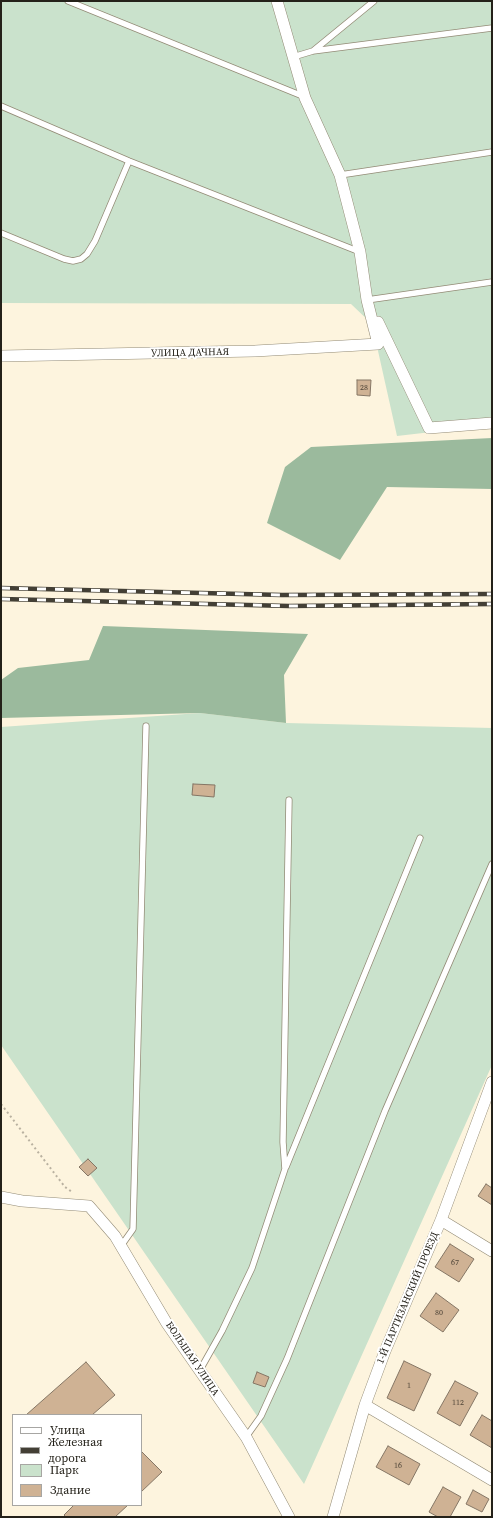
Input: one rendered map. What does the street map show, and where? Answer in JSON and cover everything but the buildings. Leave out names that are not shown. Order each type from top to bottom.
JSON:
[{"type":"street","points":[[277,1],[305,98],[340,176],[360,252],[367,300],[429,428],[492,423]]},
{"type":"street","name":"УЛИЦА ДАЧНАЯ","points":[[1,356],[255,351],[378,344],[367,300]]},
{"type":"street","name":"1-Й ПАРТИЗАНСКИЙ ПРОЕЗД","points":[[334,1517],[365,1405],[385,1351],[441,1220],[492,1082]]},
{"type":"street","points":[[1,1197],[22,1201],[89,1206]]},
{"type":"street","name":"БОЛЬШАЯ УЛИЦА","points":[[89,1206],[115,1236],[166,1322],[246,1437],[289,1517]]},
{"type":"street","points":[[441,1220],[492,1251]]},
{"type":"street","points":[[365,1405],[492,1480]]},
{"type":"lane","points":[[68,1],[305,98]]},
{"type":"lane","points":[[312,51],[374,1]]},
{"type":"lane","points":[[293,57],[312,51],[492,28]]},
{"type":"lane","points":[[1,106],[129,161],[360,252]]},
{"type":"lane","points":[[340,176],[492,152]]},
{"type":"lane","points":[[1,233],[64,259],[73,261],[80,259],[87,254],[95,241],[129,161]]},
{"type":"lane","points":[[367,300],[492,282]]},
{"type":"lane","points":[[121,1246],[133,1229],[146,726]]},
{"type":"lane","points":[[285,1169],[283,1142],[289,800]]},
{"type":"lane","points":[[200,1370],[222,1331],[252,1268],[285,1169],[420,838]]},
{"type":"lane","points":[[246,1437],[261,1416],[287,1359],[385,1111],[492,864]]},
{"type":"path","points":[[1,1104],[65,1187],[89,1206]]},
{"type":"green space","points":[[1,1],[492,1],[492,425],[397,436],[372,324],[351,304],[1,303]]},
{"type":"green space","points":[[492,438],[492,489],[387,487],[340,560],[267,523],[285,467],[311,447]]},
{"type":"green space","points":[[103,626],[308,634],[284,675],[286,723],[200,713],[1,718],[1,680],[18,668],[89,660]]},
{"type":"green space","points":[[200,713],[286,723],[492,728],[492,1065],[304,1484],[1,1045],[1,727]]},
{"type":"railway","points":[[1,588],[282,595],[492,594]]},
{"type":"railway","points":[[1,599],[289,606],[492,604]]}]
